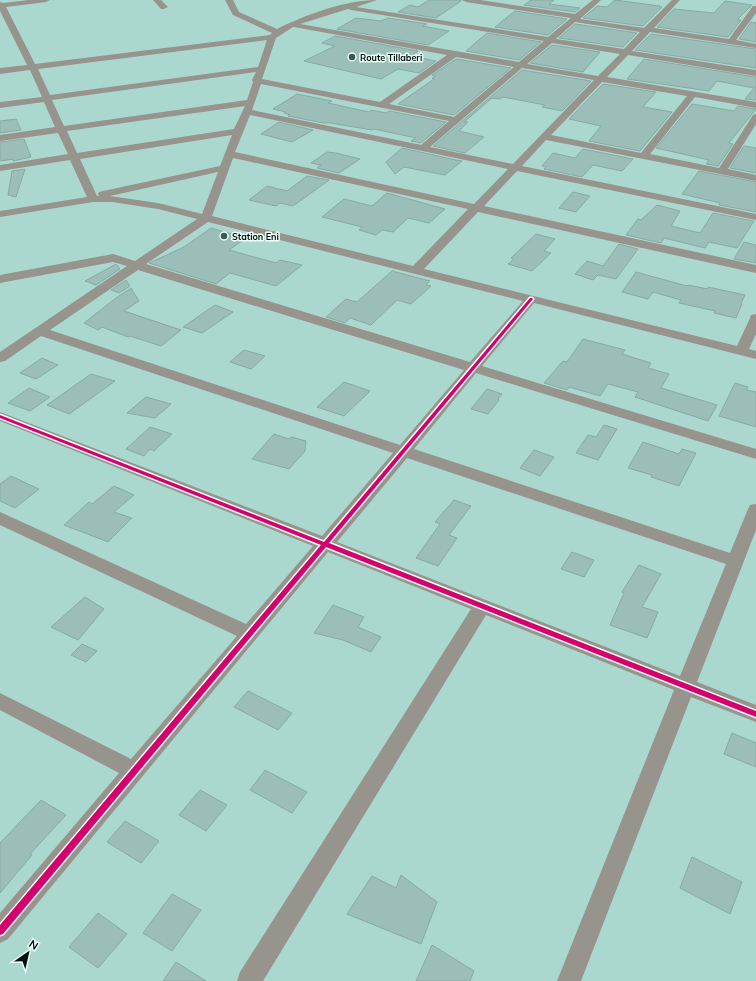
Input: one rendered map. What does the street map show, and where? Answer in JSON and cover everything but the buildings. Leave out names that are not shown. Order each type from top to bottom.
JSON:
[{"type":"street","points":[[46,0],[0,5],[32,66],[92,197]]},
{"type":"street","points":[[158,0],[164,7]]},
{"type":"street","points":[[229,0],[236,13],[274,35]]},
{"type":"street","points":[[0,71],[274,35],[293,24],[344,7],[373,0]]},
{"type":"street","points":[[466,0],[575,19],[756,46]]},
{"type":"street","points":[[424,148],[597,0]]},
{"type":"street","points":[[416,270],[676,0]]},
{"type":"street","points":[[344,7],[756,73]]},
{"type":"street","points":[[730,42],[756,8]]},
{"type":"street","points":[[293,24],[454,54],[756,105]]},
{"type":"street","points":[[0,27],[11,25]]},
{"type":"street","points":[[0,358],[206,218],[248,107],[260,69],[274,35]]},
{"type":"street","points":[[381,105],[454,54]]},
{"type":"street","points":[[0,105],[260,69]]},
{"type":"street","points":[[256,80],[457,120]]},
{"type":"street","points":[[643,156],[693,94]]},
{"type":"street","points":[[0,138],[61,129],[248,107],[424,148],[756,217]]},
{"type":"street","points":[[721,172],[756,117]]},
{"type":"street","points":[[0,168],[238,131]]},
{"type":"street","points":[[545,137],[756,178]]},
{"type":"street","points":[[230,154],[756,269]]},
{"type":"street","points":[[0,214],[92,197],[224,168]]},
{"type":"street","points":[[92,197],[158,206],[756,355]]},
{"type":"street","points":[[0,279],[112,258],[756,454]]},
{"type":"street","points":[[0,931],[531,299]]},
{"type":"street","points":[[742,351],[756,318]]},
{"type":"street","points":[[40,331],[404,450],[736,561]]},
{"type":"street","points":[[0,416],[756,714]]},
{"type":"street","points":[[569,981],[756,509]]},
{"type":"street","points":[[0,518],[250,634]]},
{"type":"street","points":[[249,981],[482,606]]},
{"type":"street","points":[[0,701],[134,771]]},
{"type":"cycle path","points":[[0,931],[531,299]]},
{"type":"cycle path","points":[[0,416],[756,714]]},
{"type":"place","name":"Route Tillaberi","points":[[352,57]]},
{"type":"place","name":"Station Eni","points":[[224,236]]}]
